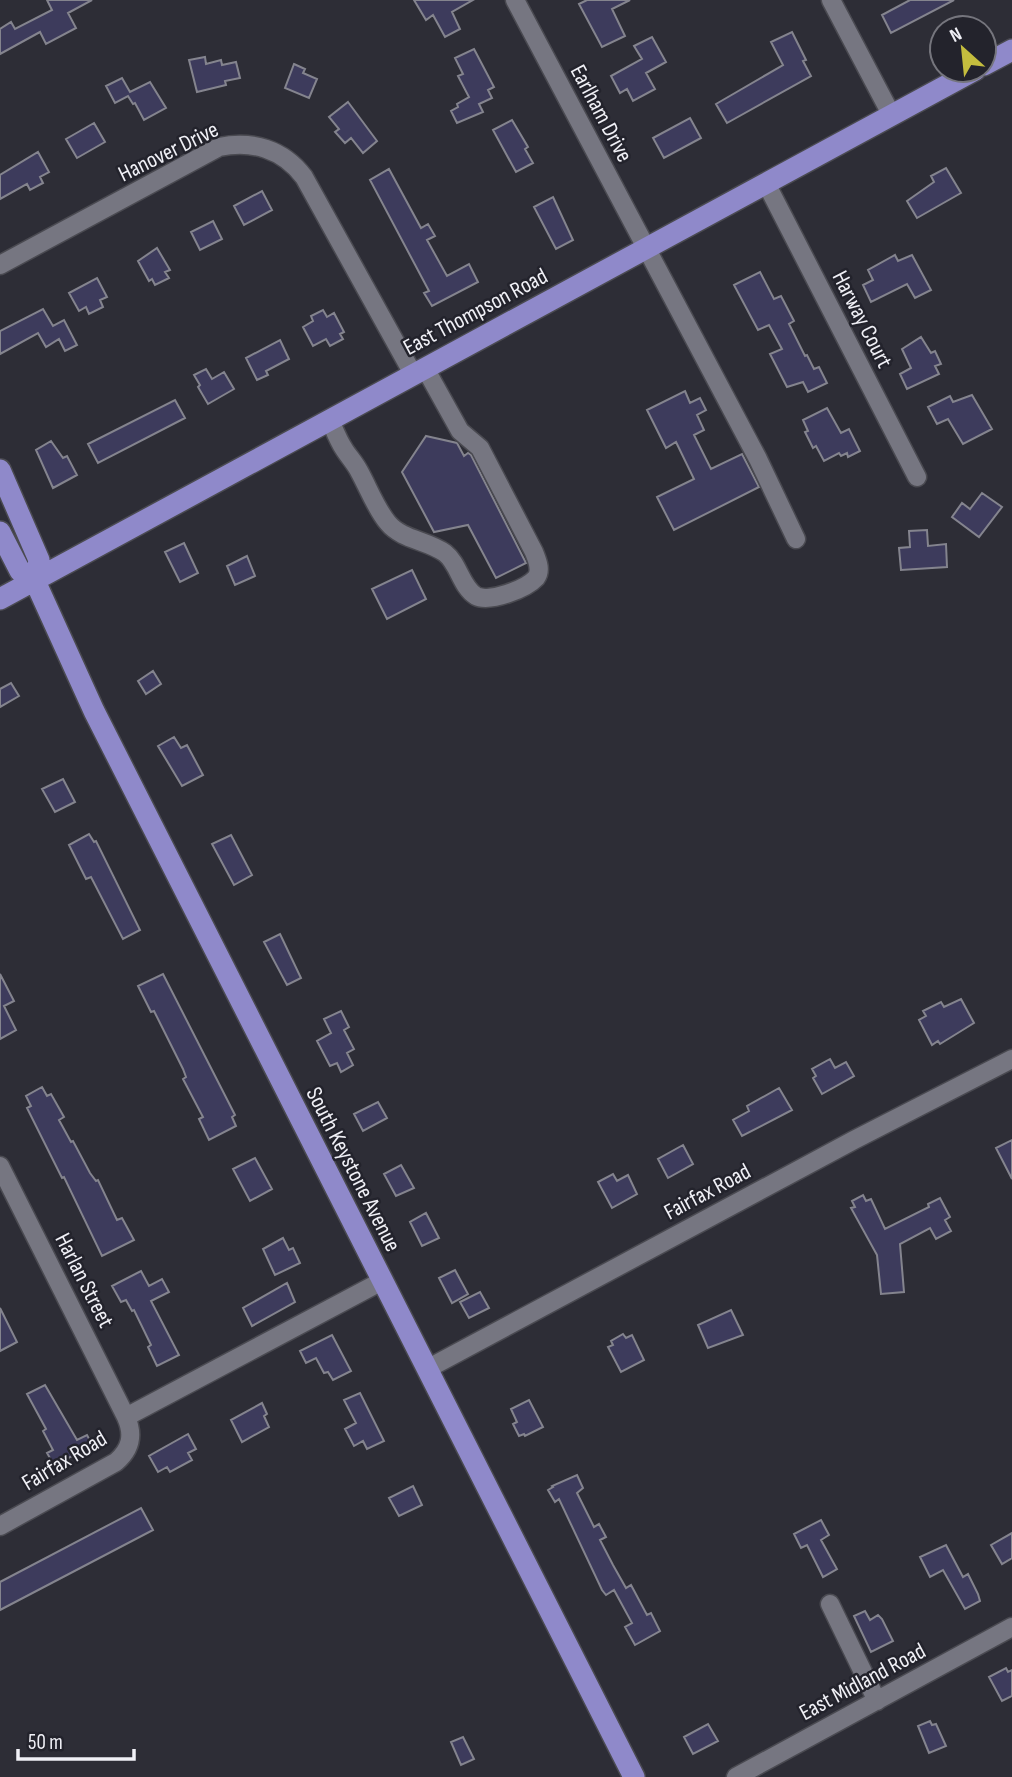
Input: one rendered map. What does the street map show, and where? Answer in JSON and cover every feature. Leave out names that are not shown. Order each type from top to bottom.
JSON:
[{"type":"main road","name":"East Thompson Road","points":[[0,600],[949,84]]},
{"type":"main road","name":"South Keystone Avenue","points":[[0,470],[40,561],[35,581]]},
{"type":"main road","name":"South Keystone Avenue","points":[[0,532],[20,571],[35,581],[94,711],[634,1777]]},
{"type":"street","name":"Earlham Drive","points":[[515,0],[758,459],[796,539]]},
{"type":"street","points":[[831,0],[891,116]]},
{"type":"street","name":"Hanover Drive","points":[[0,265],[219,148],[233,144],[255,145],[276,152],[289,160],[304,177],[419,371],[460,430],[480,448],[534,552],[539,571],[536,578],[519,589],[496,598],[484,599],[474,595],[456,565],[445,553],[399,533],[387,523],[354,460],[344,450],[330,420]]},
{"type":"street","name":"Harway Court","points":[[766,184],[917,477]]},
{"type":"street","name":"Fairfax Road","points":[[426,1369],[854,1140],[1012,1059]]},
{"type":"street","name":"Harlan Street","points":[[0,1166],[126,1417]]},
{"type":"street","name":"Fairfax Road","points":[[0,1526],[124,1456],[132,1437],[126,1417],[382,1281]]},
{"type":"street","points":[[830,1604],[877,1701]]},
{"type":"street","name":"East Midland Road","points":[[736,1777],[1012,1627]]},
{"type":"building","points":[[47,0],[92,0],[68,13],[76,28],[46,44],[40,32],[0,54],[0,29],[11,22],[15,29],[52,10]]},
{"type":"building","points":[[414,0],[473,0],[452,12],[460,29],[445,37],[433,15],[426,20]]},
{"type":"building","points":[[587,0],[630,0],[612,9],[625,36],[602,47],[579,4]]},
{"type":"building","points":[[910,0],[954,0],[891,33],[882,15]]},
{"type":"building","points":[[792,32],[811,76],[727,123],[716,104],[783,65],[771,42]]},
{"type":"building","points":[[652,37],[666,62],[646,73],[655,89],[633,101],[627,89],[620,93],[611,76],[642,59],[634,46]]},
{"type":"building","points":[[474,49],[494,87],[488,90],[492,98],[479,104],[483,112],[457,123],[451,111],[469,97],[458,76],[463,74],[455,58]]},
{"type":"building","points":[[205,57],[206,64],[221,60],[222,65],[236,62],[240,78],[225,81],[226,85],[197,92],[189,60]]},
{"type":"building","points":[[294,64],[305,69],[303,73],[317,79],[309,98],[285,88]]},
{"type":"building","points":[[122,78],[130,92],[150,82],[166,108],[144,120],[128,96],[115,103],[106,86]]},
{"type":"building","points":[[348,102],[377,141],[363,153],[351,138],[345,143],[335,132],[339,129],[329,117]]},
{"type":"building","points":[[690,118],[701,138],[664,158],[653,138]]},
{"type":"building","points":[[512,120],[528,147],[525,149],[533,163],[516,172],[493,130]]},
{"type":"building","points":[[94,123],[105,142],[77,158],[66,139]]},
{"type":"building","points":[[38,152],[49,172],[40,177],[43,183],[30,190],[27,184],[0,199],[0,175]]},
{"type":"building","points":[[946,168],[961,193],[917,218],[907,201],[934,182],[931,176]]},
{"type":"building","points":[[389,169],[421,228],[428,224],[435,236],[427,240],[447,276],[469,264],[478,282],[432,306],[424,293],[429,291],[370,180]]},
{"type":"building","points":[[262,191],[272,210],[244,225],[234,206]]},
{"type":"building","points":[[553,197],[573,240],[556,249],[534,207]]},
{"type":"building","points":[[213,221],[222,239],[200,250],[191,232]]},
{"type":"building","points":[[157,248],[170,270],[165,272],[169,278],[155,285],[152,279],[149,281],[138,261]]},
{"type":"building","points":[[895,255],[898,261],[912,255],[931,290],[915,298],[907,284],[871,302],[863,285],[873,280],[868,270]]},
{"type":"building","points":[[760,272],[774,299],[781,296],[794,321],[789,324],[805,356],[807,355],[814,369],[819,367],[827,383],[808,392],[803,382],[787,387],[770,354],[782,349],[769,325],[758,330],[734,285]]},
{"type":"building","points":[[97,278],[107,297],[100,300],[103,307],[89,314],[86,307],[79,311],[69,293]]},
{"type":"building","points":[[43,309],[53,326],[64,320],[77,345],[65,351],[59,339],[46,347],[38,333],[0,354],[0,331]]},
{"type":"building","points":[[323,310],[327,317],[334,313],[344,332],[340,334],[343,339],[330,346],[326,339],[313,346],[303,327],[313,321],[311,316]]},
{"type":"building","points":[[921,337],[931,353],[935,351],[941,364],[935,366],[939,374],[907,389],[900,374],[911,368],[902,349]]},
{"type":"building","points":[[280,340],[289,359],[266,371],[268,375],[257,380],[246,358]]},
{"type":"building","points":[[206,369],[212,379],[224,372],[234,389],[208,404],[194,375]]},
{"type":"building","points":[[685,391],[690,403],[700,398],[706,410],[697,415],[704,430],[694,435],[711,469],[742,454],[759,487],[674,530],[657,497],[694,479],[676,442],[666,448],[647,410]]},
{"type":"building","points":[[972,395],[992,429],[963,444],[948,419],[937,424],[928,407],[950,396],[953,402]]},
{"type":"building","points":[[175,400],[185,418],[98,463],[88,444]]},
{"type":"building","points":[[827,408],[841,433],[849,429],[860,451],[848,457],[847,453],[841,456],[839,453],[824,461],[816,446],[813,448],[805,432],[808,431],[803,420]]},
{"type":"building","points":[[426,436],[457,443],[464,456],[468,453],[471,455],[526,563],[496,578],[468,525],[434,532],[402,472]]},
{"type":"building","points":[[51,441],[63,458],[67,456],[77,475],[53,488],[36,450]]},
{"type":"building","points":[[982,493],[1002,507],[979,537],[952,517],[962,503],[970,509]]},
{"type":"building","points":[[927,530],[928,546],[946,544],[947,567],[901,570],[899,548],[910,547],[909,531]]},
{"type":"building","points":[[184,543],[198,573],[180,582],[165,552]]},
{"type":"building","points":[[247,556],[255,576],[235,585],[227,566]]},
{"type":"building","points":[[412,570],[426,599],[387,619],[372,589]]},
{"type":"building","points":[[153,671],[161,684],[146,694],[138,681]]},
{"type":"building","points":[[11,683],[19,696],[0,707],[0,689]]},
{"type":"building","points":[[174,737],[181,748],[187,745],[203,775],[182,786],[158,746]]},
{"type":"building","points":[[63,779],[75,802],[55,812],[42,789]]},
{"type":"building","points":[[89,834],[94,842],[96,841],[140,930],[123,939],[91,877],[86,879],[69,845]]},
{"type":"building","points":[[231,835],[252,875],[234,885],[212,844]]},
{"type":"building","points":[[280,934],[301,978],[287,985],[264,942]]},
{"type":"building","points":[[0,974],[14,1001],[4,1006],[16,1030],[0,1039]]},
{"type":"building","points":[[163,974],[235,1115],[232,1117],[236,1126],[209,1140],[199,1119],[203,1117],[183,1079],[186,1077],[183,1069],[154,1011],[151,1012],[138,986]]},
{"type":"building","points":[[961,999],[974,1023],[940,1044],[938,1041],[932,1045],[919,1020],[926,1016],[923,1011],[941,1002],[944,1007]]},
{"type":"building","points":[[341,1011],[349,1027],[344,1030],[354,1049],[347,1053],[353,1065],[341,1072],[337,1063],[330,1066],[317,1041],[331,1033],[324,1019]]},
{"type":"building","points":[[830,1059],[835,1068],[846,1062],[854,1076],[822,1094],[813,1078],[816,1076],[812,1069]]},
{"type":"building","points":[[42,1087],[47,1096],[51,1094],[64,1117],[59,1120],[90,1173],[98,1180],[117,1220],[122,1218],[134,1240],[102,1256],[27,1108],[31,1106],[26,1096]]},
{"type":"building","points":[[779,1088],[792,1110],[742,1136],[733,1120],[749,1111],[747,1106]]},
{"type":"building","points":[[378,1102],[387,1118],[363,1131],[354,1114]]},
{"type":"building","points":[[1012,1140],[1012,1179],[996,1148]]},
{"type":"building","points":[[683,1145],[693,1164],[668,1178],[658,1159]]},
{"type":"building","points":[[255,1158],[272,1189],[250,1201],[233,1169]]},
{"type":"building","points":[[401,1165],[414,1188],[396,1196],[384,1174]]},
{"type":"building","points":[[613,1174],[617,1181],[628,1175],[637,1194],[612,1208],[598,1182]]},
{"type":"building","points":[[863,1195],[866,1201],[871,1199],[885,1229],[929,1207],[928,1204],[940,1198],[950,1217],[945,1220],[951,1231],[936,1239],[930,1228],[900,1244],[904,1292],[881,1294],[877,1255],[851,1208],[855,1207],[852,1201]]},
{"type":"building","points":[[426,1213],[439,1238],[422,1246],[410,1222]]},
{"type":"building","points":[[283,1238],[289,1250],[293,1248],[300,1263],[275,1275],[263,1249]]},
{"type":"building","points":[[455,1270],[468,1294],[452,1303],[439,1278]]},
{"type":"building","points":[[141,1271],[149,1286],[162,1279],[169,1292],[151,1301],[179,1355],[157,1366],[148,1347],[151,1345],[134,1310],[132,1311],[126,1300],[121,1302],[112,1286]]},
{"type":"building","points":[[287,1283],[295,1302],[252,1326],[243,1308]]},
{"type":"building","points":[[480,1292],[489,1308],[469,1318],[460,1302]]},
{"type":"building","points":[[0,1308],[17,1342],[0,1351]]},
{"type":"building","points":[[731,1310],[743,1335],[708,1348],[698,1325]]},
{"type":"building","points":[[623,1334],[626,1338],[632,1335],[644,1360],[621,1372],[608,1347],[613,1345],[611,1341]]},
{"type":"building","points":[[332,1335],[351,1371],[333,1380],[328,1372],[324,1373],[316,1358],[306,1363],[300,1351]]},
{"type":"building","points":[[45,1385],[77,1440],[87,1435],[93,1446],[54,1465],[47,1453],[53,1450],[43,1431],[46,1429],[27,1394]]},
{"type":"building","points":[[360,1393],[384,1441],[367,1449],[363,1441],[354,1446],[345,1429],[356,1423],[344,1400]]},
{"type":"building","points":[[529,1400],[543,1427],[525,1436],[519,1436],[513,1424],[517,1422],[511,1409]]},
{"type":"building","points":[[262,1403],[269,1427],[242,1442],[231,1420]]},
{"type":"building","points":[[188,1434],[196,1449],[188,1453],[192,1460],[170,1472],[167,1467],[158,1472],[149,1456]]},
{"type":"building","points":[[577,1475],[583,1488],[577,1493],[594,1527],[599,1524],[606,1537],[600,1540],[613,1565],[626,1588],[631,1585],[647,1615],[651,1613],[660,1631],[635,1645],[625,1627],[632,1623],[614,1590],[606,1595],[602,1590],[559,1499],[555,1502],[548,1490]]},
{"type":"building","points":[[413,1486],[422,1505],[399,1516],[389,1498]]},
{"type":"building","points":[[141,1508],[153,1530],[0,1610],[0,1582]]},
{"type":"building","points":[[821,1520],[829,1535],[821,1540],[837,1569],[823,1577],[807,1545],[801,1548],[794,1534]]},
{"type":"building","points":[[1012,1533],[1012,1558],[1002,1564],[991,1545]]},
{"type":"building","points":[[946,1545],[963,1577],[968,1574],[978,1594],[980,1601],[965,1609],[943,1570],[930,1577],[920,1557]]},
{"type":"building","points":[[865,1611],[870,1620],[878,1615],[882,1619],[893,1641],[871,1652],[854,1616]]},
{"type":"building","points":[[1006,1668],[1008,1672],[1012,1670],[1012,1696],[1002,1701],[989,1677]]},
{"type":"building","points":[[930,1721],[932,1725],[936,1724],[946,1746],[929,1753],[918,1726]]},
{"type":"building","points":[[708,1724],[718,1741],[693,1754],[684,1737]]},
{"type":"building","points":[[463,1737],[474,1759],[461,1765],[451,1742]]}]
